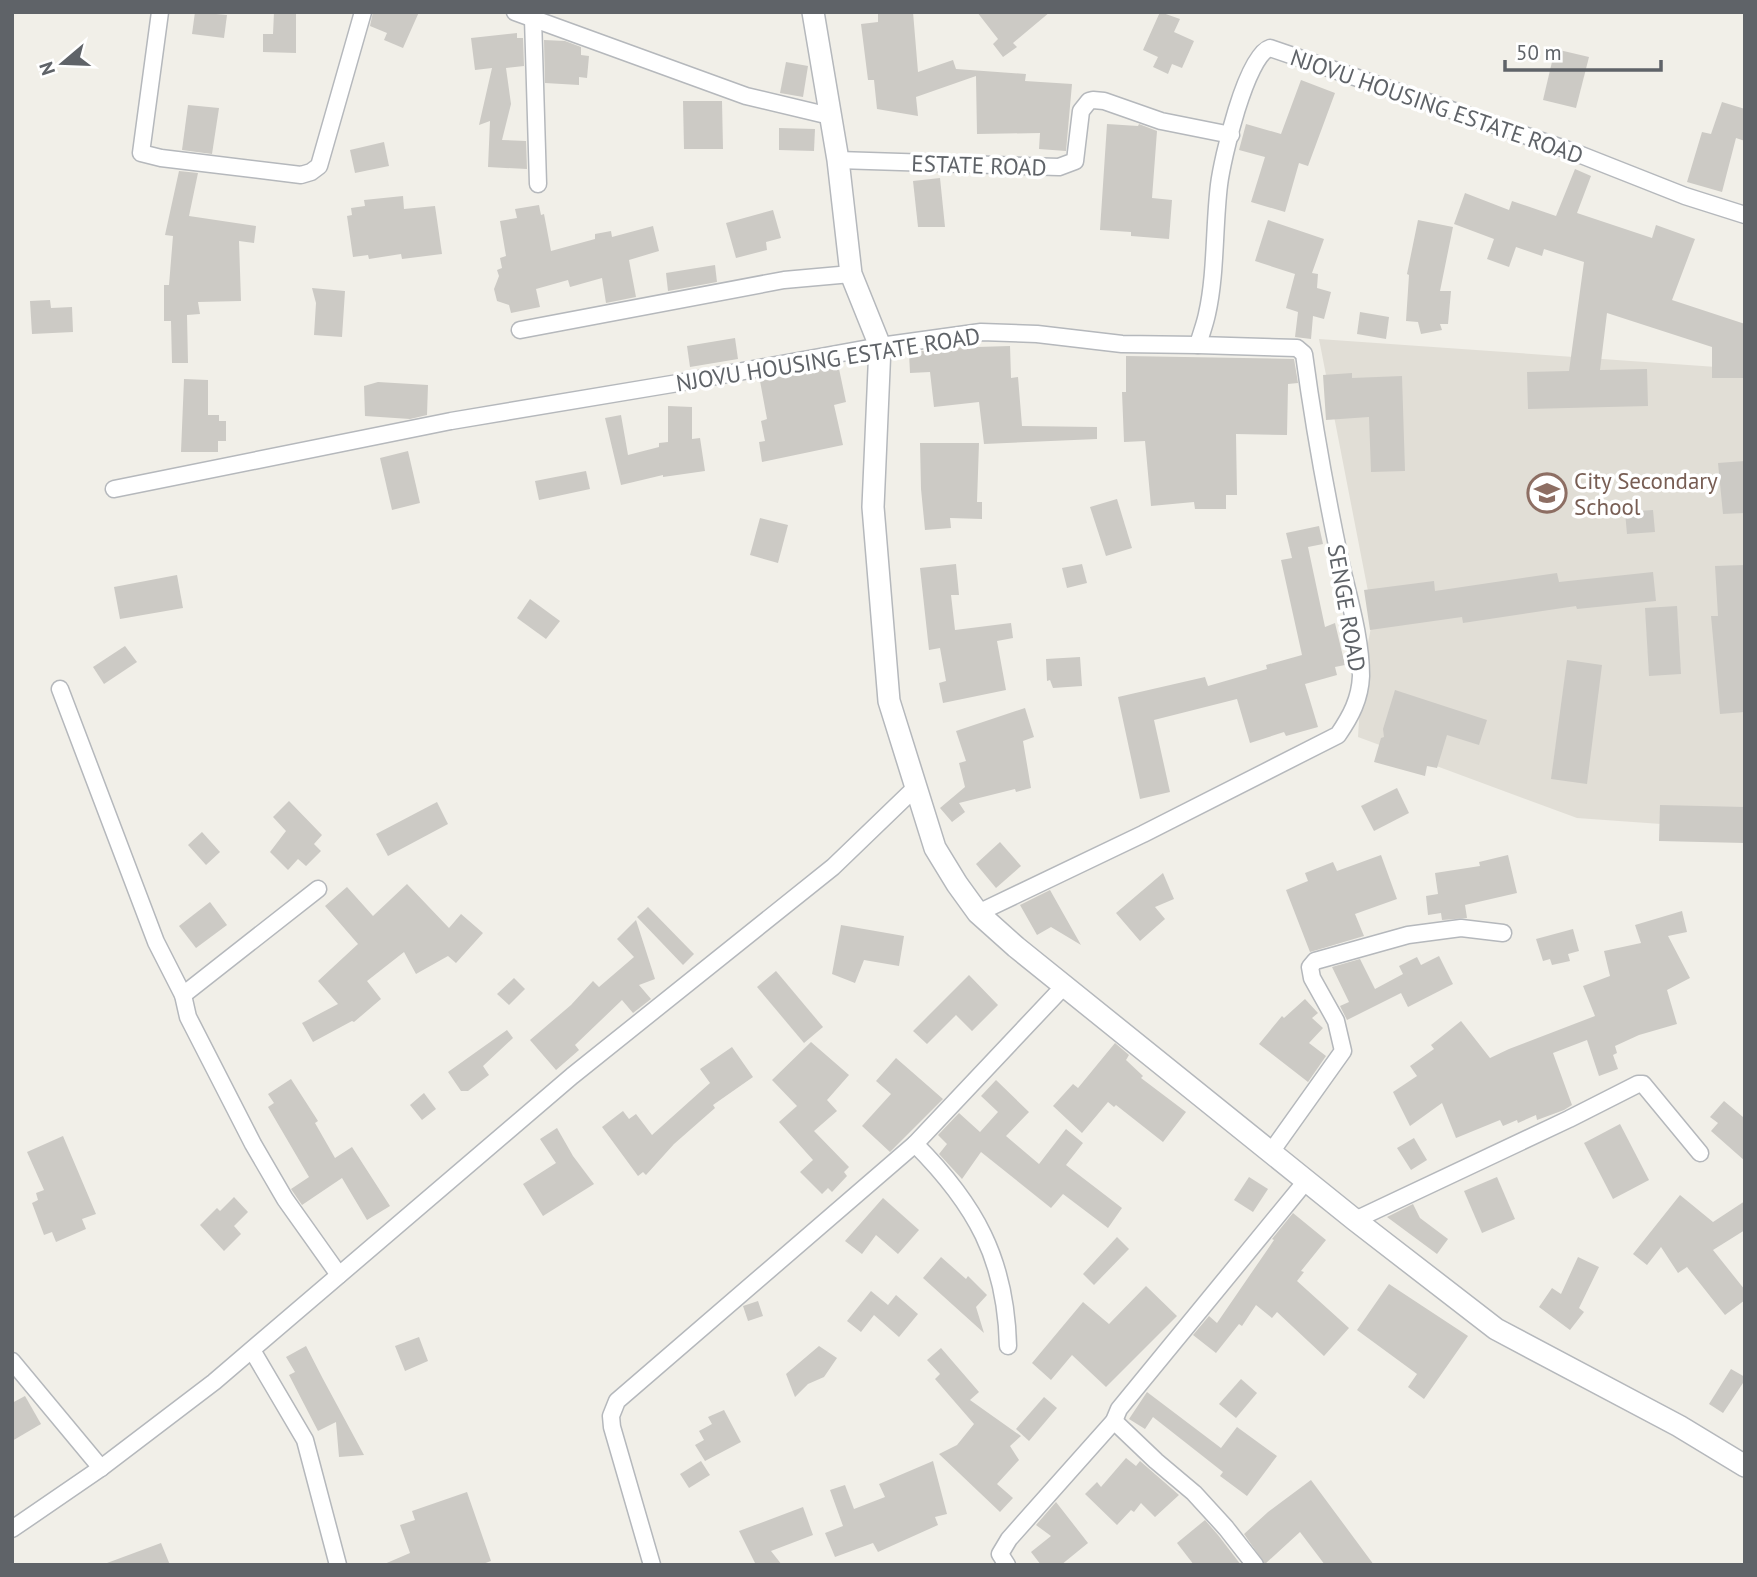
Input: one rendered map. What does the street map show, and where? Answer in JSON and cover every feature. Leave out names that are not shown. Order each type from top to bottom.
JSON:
[{"type":"street","points":[[160,12],[141,153],[160,158],[301,175],[318,166],[363,12]]},
{"type":"street","points":[[515,12],[746,96],[830,116]]},
{"type":"street","points":[[813,12],[838,160],[851,274],[880,346],[874,521],[889,701],[935,848],[957,884],[978,913],[1065,985],[1306,1181],[1496,1329],[1679,1426],[1745,1466]]},
{"type":"street","points":[[533,18],[538,184]]},
{"type":"street","name":"NJOVU HOUSING ESTATE ROAD","points":[[114,489],[451,421],[880,346],[981,332],[1037,334],[1122,344],[1198,345],[1208,312],[1219,183],[1246,79],[1262,52],[1270,48],[1571,151],[1685,196],[1745,215]]},
{"type":"street","name":"ESTATE ROAD","points":[[838,160],[1059,167],[1075,161],[1081,111],[1089,100],[1104,101],[1161,121],[1231,135]]},
{"type":"street","points":[[520,330],[784,280],[851,274]]},
{"type":"street","name":"SENGE ROAD","points":[[978,913],[1143,834],[1338,734],[1351,716],[1359,695],[1361,674],[1304,354],[1297,348],[1198,345]]},
{"type":"street","points":[[60,689],[156,942],[183,995],[193,1029],[285,1199],[339,1275]]},
{"type":"street","points":[[12,1530],[102,1468],[214,1382],[583,1068],[833,867],[915,788]]},
{"type":"street","points":[[183,995],[318,889]]},
{"type":"street","points":[[1271,1152],[1343,1051],[1336,1021],[1312,978],[1310,967],[1315,961],[1408,935],[1461,928],[1503,933]]},
{"type":"street","points":[[652,1565],[612,1427],[611,1416],[617,1401],[915,1144],[1065,985]]},
{"type":"street","points":[[1355,1220],[1638,1084],[1643,1084],[1700,1153]]},
{"type":"street","points":[[915,1144],[935,1163],[964,1200],[992,1251],[1007,1316],[1008,1346]]},
{"type":"street","points":[[1007,1565],[1001,1558],[1003,1547],[1114,1421],[1119,1409],[1306,1181]]},
{"type":"street","points":[[251,1350],[305,1440],[338,1565]]},
{"type":"street","points":[[12,1361],[102,1468]]},
{"type":"street","points":[[1114,1421],[1195,1493],[1255,1565]]},
{"type":"shaded area","name":"City Secondary School","points":[[1319,339],[1745,369],[1745,830],[1577,818],[1358,737],[1362,674],[1373,617]]},
{"type":"building","points":[[195,12],[227,15],[224,38],[192,34]]},
{"type":"building","points":[[274,12],[296,12],[296,53],[263,52],[263,34],[273,34]]},
{"type":"building","points":[[373,12],[419,12],[403,48],[384,40],[387,33],[370,26]]},
{"type":"building","points":[[878,12],[913,12],[918,72],[953,60],[956,69],[1026,74],[1025,81],[1072,84],[1066,151],[1039,149],[1040,133],[977,134],[976,76],[916,97],[918,116],[877,109],[874,80],[868,80],[861,24],[878,22]]},
{"type":"building","points":[[977,12],[1050,12],[1013,43],[1017,47],[1003,57],[993,44],[998,39]]},
{"type":"building","points":[[1160,12],[1180,19],[1174,32],[1194,41],[1182,68],[1172,64],[1168,74],[1153,67],[1158,57],[1143,50]]},
{"type":"building","points":[[517,33],[517,38],[523,38],[524,66],[506,68],[511,104],[502,140],[526,141],[527,169],[488,167],[490,121],[479,125],[492,68],[475,70],[471,38]]},
{"type":"building","points":[[544,40],[565,41],[581,47],[581,55],[589,56],[587,78],[579,77],[579,85],[545,83]]},
{"type":"building","points":[[1555,49],[1589,57],[1576,108],[1543,100]]},
{"type":"building","points":[[786,62],[808,66],[803,97],[780,93]]},
{"type":"building","points":[[1301,80],[1335,93],[1308,166],[1299,163],[1285,212],[1251,202],[1265,157],[1239,150],[1246,124],[1281,134]]},
{"type":"building","points":[[683,101],[722,101],[723,149],[684,149]]},
{"type":"building","points":[[1722,102],[1745,109],[1745,141],[1736,138],[1722,192],[1687,182],[1702,132],[1711,134]]},
{"type":"building","points":[[188,105],[219,108],[212,154],[182,150]]},
{"type":"building","points":[[1107,124],[1139,124],[1157,131],[1152,198],[1172,200],[1169,239],[1100,230]]},
{"type":"building","points":[[779,128],[815,129],[814,151],[779,150]]},
{"type":"building","points":[[384,142],[389,166],[355,173],[350,150]]},
{"type":"building","points":[[1575,169],[1591,176],[1577,213],[1652,238],[1656,225],[1695,239],[1672,300],[1745,324],[1745,378],[1712,378],[1712,347],[1607,313],[1600,370],[1647,369],[1648,406],[1528,409],[1527,372],[1569,371],[1584,262],[1544,249],[1542,256],[1516,247],[1509,267],[1487,259],[1494,239],[1454,224],[1465,193],[1509,210],[1512,201],[1556,216]]},
{"type":"building","points":[[179,171],[198,173],[189,216],[256,226],[254,243],[239,241],[241,301],[198,302],[200,314],[187,315],[188,363],[172,363],[171,321],[164,321],[164,285],[169,285],[173,236],[165,235]]},
{"type":"building","points":[[940,178],[945,227],[918,227],[913,181]]},
{"type":"building","points":[[403,196],[404,209],[435,206],[442,254],[402,259],[401,254],[369,259],[368,255],[353,257],[347,216],[352,215],[351,208],[365,206],[364,200]]},
{"type":"building","points":[[539,205],[541,215],[544,214],[551,251],[595,239],[595,234],[611,231],[612,237],[653,226],[659,251],[629,260],[636,297],[606,303],[602,278],[570,287],[568,280],[536,289],[540,307],[511,313],[509,305],[497,301],[494,289],[499,276],[497,270],[502,268],[500,258],[506,256],[500,221],[517,218],[515,209]]},
{"type":"building","points":[[773,210],[781,238],[766,242],[767,250],[736,258],[726,223]]},
{"type":"building","points":[[1268,220],[1324,239],[1312,273],[1318,274],[1317,288],[1331,292],[1324,319],[1313,316],[1311,339],[1295,337],[1298,312],[1286,308],[1295,274],[1255,261]]},
{"type":"building","points":[[1418,220],[1453,227],[1440,291],[1451,291],[1448,324],[1440,324],[1442,330],[1421,334],[1418,322],[1406,321],[1407,274]]},
{"type":"building","points":[[715,265],[717,282],[668,291],[666,273]]},
{"type":"building","points":[[312,288],[345,291],[342,337],[314,335],[316,303]]},
{"type":"building","points":[[50,300],[51,308],[72,307],[73,332],[32,334],[30,301]]},
{"type":"building","points":[[1360,312],[1389,317],[1386,339],[1357,334]]},
{"type":"building","points":[[735,338],[738,359],[690,367],[687,346]]},
{"type":"building","points":[[1010,346],[1011,378],[1018,377],[1022,426],[1097,427],[1097,439],[984,444],[979,402],[934,407],[930,372],[910,373],[909,353],[943,348]]},
{"type":"building","points":[[1126,356],[1294,359],[1298,383],[1288,384],[1287,435],[1236,434],[1237,495],[1226,495],[1226,509],[1195,509],[1194,502],[1151,506],[1145,441],[1124,442],[1122,392],[1126,392]]},
{"type":"building","points":[[838,364],[846,402],[834,405],[843,445],[762,462],[759,442],[765,441],[761,421],[767,419],[760,381]]},
{"type":"building","points":[[1352,373],[1352,378],[1402,376],[1405,471],[1371,472],[1369,417],[1326,420],[1323,375]]},
{"type":"building","points":[[184,379],[208,380],[208,415],[219,415],[219,421],[226,421],[226,441],[218,441],[218,452],[181,452]]},
{"type":"building","points":[[378,382],[428,385],[427,415],[410,419],[365,416],[364,386]]},
{"type":"building","points":[[668,406],[692,407],[692,439],[700,438],[705,471],[663,475],[621,485],[605,418],[621,415],[628,455],[668,442]]},
{"type":"building","points":[[920,443],[979,443],[977,502],[982,502],[982,519],[950,518],[951,528],[925,530]]},
{"type":"building","points":[[408,451],[420,503],[392,510],[380,458]]},
{"type":"building","points":[[1745,461],[1745,513],[1723,514],[1718,463]]},
{"type":"building","points":[[586,471],[590,489],[539,500],[535,481]]},
{"type":"building","points":[[1117,499],[1132,548],[1106,556],[1090,507]]},
{"type":"building","points":[[1653,510],[1655,532],[1627,534],[1625,512]]},
{"type":"building","points":[[760,518],[788,525],[778,563],[750,555]]},
{"type":"building","points":[[1319,526],[1323,544],[1308,547],[1325,627],[1335,623],[1345,665],[1335,667],[1337,675],[1305,684],[1318,727],[1286,736],[1284,732],[1250,743],[1237,699],[1154,720],[1170,792],[1140,799],[1118,697],[1205,677],[1208,686],[1267,669],[1266,665],[1302,655],[1281,560],[1292,558],[1286,533]]},
{"type":"building","points":[[956,564],[959,595],[951,595],[955,630],[1011,623],[1013,638],[997,641],[1006,690],[943,703],[939,683],[946,681],[940,648],[929,650],[920,568]]},
{"type":"building","points":[[1082,564],[1087,583],[1067,588],[1062,568]]},
{"type":"building","points":[[1745,565],[1745,712],[1720,714],[1711,616],[1718,616],[1715,566]]},
{"type":"building","points":[[1653,572],[1656,601],[1577,609],[1576,606],[1463,623],[1462,617],[1370,630],[1364,590],[1434,581],[1435,591],[1557,573],[1559,582]]},
{"type":"building","points":[[177,575],[183,608],[120,619],[114,587]]},
{"type":"building","points":[[530,599],[560,621],[546,639],[517,618]]},
{"type":"building","points":[[1677,606],[1681,674],[1649,676],[1645,608]]},
{"type":"building","points":[[125,646],[137,662],[104,684],[93,667]]},
{"type":"building","points":[[1080,657],[1082,686],[1053,688],[1050,680],[1047,681],[1046,659]]},
{"type":"building","points":[[1567,660],[1602,665],[1587,784],[1551,779]]},
{"type":"building","points":[[1395,690],[1487,720],[1479,745],[1447,735],[1437,768],[1427,766],[1425,776],[1374,762],[1381,738],[1384,737],[1383,729]]},
{"type":"building","points":[[1025,708],[1034,737],[1023,741],[1031,788],[1016,792],[1015,789],[959,803],[965,812],[952,822],[940,808],[965,787],[959,763],[966,761],[956,731]]},
{"type":"building","points":[[1397,788],[1409,813],[1374,831],[1361,806]]},
{"type":"building","points":[[289,801],[322,835],[314,844],[321,851],[306,866],[298,859],[288,870],[270,852],[286,831],[273,817]]},
{"type":"building","points":[[437,802],[448,824],[388,856],[376,834]]},
{"type":"building","points":[[1660,805],[1745,807],[1745,843],[1659,841]]},
{"type":"building","points":[[202,832],[220,852],[206,865],[188,845]]},
{"type":"building","points":[[1000,842],[1021,866],[996,888],[976,864]]},
{"type":"building","points":[[1381,855],[1397,899],[1355,914],[1364,936],[1310,952],[1286,890],[1308,881],[1305,873],[1333,862],[1337,871]]},
{"type":"building","points":[[1508,855],[1517,893],[1465,905],[1467,918],[1442,920],[1441,913],[1428,915],[1426,896],[1438,894],[1435,873],[1480,866],[1479,862]]},
{"type":"building","points":[[1163,873],[1174,899],[1155,907],[1165,919],[1140,941],[1116,913]]},
{"type":"building","points":[[407,884],[449,928],[461,914],[483,933],[456,963],[448,956],[416,974],[404,952],[367,981],[381,999],[354,1022],[313,1042],[302,1023],[338,1004],[318,981],[358,944],[325,906],[347,887],[373,916]]},
{"type":"building","points":[[1050,890],[1081,945],[1051,927],[1037,935],[1020,905]]},
{"type":"building","points":[[210,902],[227,925],[196,948],[179,926]]},
{"type":"building","points":[[648,907],[694,954],[683,965],[637,917]]},
{"type":"building","points":[[1682,911],[1687,932],[1668,936],[1690,978],[1667,990],[1677,1024],[1639,1035],[1615,1046],[1617,1053],[1613,1055],[1618,1069],[1599,1076],[1587,1040],[1553,1053],[1572,1105],[1564,1110],[1537,1120],[1536,1115],[1503,1126],[1500,1120],[1456,1138],[1442,1103],[1410,1126],[1393,1092],[1417,1076],[1410,1066],[1434,1049],[1431,1045],[1461,1021],[1490,1058],[1595,1016],[1583,986],[1610,976],[1604,951],[1641,943],[1635,925]]},
{"type":"building","points":[[636,920],[655,979],[639,985],[651,999],[633,1013],[622,1000],[575,1045],[579,1050],[556,1070],[530,1040],[571,1005],[593,981],[599,987],[634,957],[617,939]]},
{"type":"building","points":[[841,925],[904,936],[899,966],[864,960],[855,983],[832,974]]},
{"type":"building","points":[[1573,929],[1579,951],[1568,954],[1570,961],[1552,965],[1550,959],[1543,961],[1536,939]]},
{"type":"building","points":[[1439,956],[1453,984],[1408,1007],[1401,993],[1347,1020],[1340,1006],[1349,1002],[1332,967],[1360,959],[1375,989],[1403,974],[1399,966],[1417,957],[1421,965]]},
{"type":"building","points":[[776,971],[823,1027],[804,1043],[757,987]]},
{"type":"building","points":[[969,975],[998,1005],[972,1031],[956,1015],[927,1044],[913,1031]]},
{"type":"building","points":[[514,978],[525,989],[509,1005],[497,994]]},
{"type":"building","points":[[1305,999],[1318,1013],[1312,1018],[1323,1028],[1309,1043],[1326,1056],[1308,1082],[1259,1044],[1282,1016],[1284,1018]]},
{"type":"building","points":[[507,1030],[513,1038],[483,1066],[489,1075],[468,1091],[461,1091],[448,1072]]},
{"type":"building","points":[[811,1042],[849,1075],[827,1100],[837,1111],[814,1131],[849,1167],[844,1172],[847,1176],[832,1192],[828,1188],[822,1194],[800,1172],[813,1160],[779,1122],[797,1106],[772,1080]]},
{"type":"building","points":[[1115,1043],[1129,1055],[1126,1060],[1143,1076],[1141,1078],[1186,1112],[1163,1142],[1116,1105],[1114,1107],[1108,1102],[1082,1133],[1053,1106],[1073,1084],[1078,1088]]},
{"type":"building","points":[[732,1047],[753,1077],[713,1105],[715,1108],[674,1144],[646,1175],[643,1172],[638,1176],[602,1127],[623,1111],[629,1119],[636,1114],[652,1135],[710,1083],[700,1069]]},
{"type":"building","points":[[896,1058],[943,1099],[890,1152],[862,1126],[891,1094],[876,1081]]},
{"type":"building","points":[[291,1079],[318,1121],[315,1123],[335,1158],[352,1147],[390,1206],[367,1220],[342,1178],[302,1205],[291,1189],[309,1177],[268,1107],[274,1103],[268,1094]]},
{"type":"building","points":[[996,1080],[1029,1112],[1006,1136],[1039,1164],[1066,1129],[1083,1143],[1066,1165],[1122,1208],[1108,1228],[1063,1194],[1051,1208],[981,1152],[962,1179],[939,1154],[947,1144],[938,1135],[959,1113],[980,1132],[998,1112],[981,1096]]},
{"type":"building","points":[[424,1093],[436,1109],[422,1120],[410,1105]]},
{"type":"building","points":[[1724,1101],[1743,1117],[1745,1115],[1745,1161],[1711,1131],[1718,1123],[1710,1117]]},
{"type":"building","points":[[1620,1124],[1649,1180],[1613,1199],[1584,1143]]},
{"type":"building","points":[[557,1128],[594,1184],[543,1216],[523,1184],[556,1163],[540,1139]]},
{"type":"building","points":[[63,1136],[96,1214],[82,1219],[86,1229],[56,1242],[52,1232],[44,1235],[32,1203],[38,1200],[36,1193],[44,1190],[27,1152]]},
{"type":"building","points":[[1414,1138],[1427,1160],[1411,1170],[1397,1148]]},
{"type":"building","points":[[1249,1177],[1268,1189],[1253,1212],[1234,1200]]},
{"type":"building","points":[[1497,1177],[1515,1219],[1482,1233],[1464,1191]]},
{"type":"building","points":[[1680,1195],[1713,1222],[1745,1201],[1745,1230],[1713,1250],[1745,1290],[1745,1300],[1725,1315],[1687,1267],[1678,1273],[1661,1247],[1647,1265],[1633,1254]]},
{"type":"building","points":[[234,1197],[248,1212],[234,1226],[241,1234],[224,1251],[200,1225],[217,1208],[220,1211]]},
{"type":"building","points":[[883,1198],[919,1230],[898,1254],[876,1235],[862,1254],[845,1241]]},
{"type":"building","points":[[1413,1204],[1420,1218],[1448,1239],[1437,1254],[1387,1217]]},
{"type":"building","points":[[1293,1213],[1326,1240],[1301,1271],[1304,1272],[1297,1281],[1349,1328],[1324,1356],[1277,1312],[1272,1318],[1256,1305],[1242,1326],[1239,1324],[1216,1353],[1193,1335],[1209,1316],[1217,1323],[1274,1240],[1272,1239]]},
{"type":"building","points":[[1117,1237],[1129,1249],[1094,1285],[1083,1274]]},
{"type":"building","points":[[941,1257],[966,1279],[968,1276],[987,1295],[976,1307],[984,1333],[923,1278]]},
{"type":"building","points":[[1578,1257],[1599,1267],[1579,1308],[1584,1312],[1570,1330],[1539,1307],[1552,1288],[1561,1294]]},
{"type":"building","points":[[1389,1284],[1468,1336],[1424,1399],[1408,1387],[1417,1374],[1357,1330]]},
{"type":"building","points":[[1146,1286],[1177,1316],[1106,1387],[1072,1355],[1051,1380],[1032,1363],[1083,1302],[1109,1324]]},
{"type":"building","points":[[871,1291],[888,1305],[896,1295],[918,1314],[899,1337],[874,1315],[861,1332],[847,1321]]},
{"type":"building","points":[[758,1301],[763,1316],[748,1321],[743,1306]]},
{"type":"building","points":[[419,1337],[428,1361],[405,1371],[395,1346]]},
{"type":"building","points":[[306,1346],[364,1455],[339,1457],[336,1422],[318,1431],[289,1375],[295,1372],[286,1357]]},
{"type":"building","points":[[819,1346],[837,1358],[824,1377],[808,1384],[795,1397],[786,1374]]},
{"type":"building","points":[[941,1348],[979,1392],[970,1400],[1021,1436],[1010,1446],[1019,1460],[997,1484],[1013,1498],[1000,1512],[939,1454],[957,1445],[974,1424],[935,1379],[940,1374],[927,1360]]},
{"type":"building","points":[[1731,1369],[1745,1377],[1745,1380],[1723,1413],[1709,1404]]},
{"type":"building","points":[[1241,1379],[1257,1393],[1236,1418],[1219,1404]]},
{"type":"building","points":[[1147,1392],[1221,1448],[1237,1427],[1277,1456],[1247,1496],[1220,1476],[1223,1472],[1153,1417],[1145,1429],[1129,1419]]},
{"type":"building","points":[[25,1396],[41,1424],[12,1441],[12,1403]]},
{"type":"building","points":[[1044,1397],[1057,1408],[1029,1441],[1016,1429]]},
{"type":"building","points":[[724,1410],[741,1442],[705,1461],[695,1445],[704,1440],[699,1431],[712,1424],[708,1417]]},
{"type":"building","points":[[1126,1458],[1136,1466],[1140,1461],[1179,1495],[1155,1517],[1141,1503],[1117,1525],[1085,1494],[1097,1482],[1101,1487]]},
{"type":"building","points":[[701,1461],[710,1475],[689,1488],[680,1474]]},
{"type":"building","points":[[933,1461],[947,1514],[935,1517],[938,1525],[878,1552],[873,1543],[835,1557],[825,1533],[843,1526],[830,1490],[845,1485],[854,1509],[885,1497],[879,1484]]},
{"type":"building","points":[[1311,1480],[1374,1565],[1325,1565],[1300,1532],[1265,1564],[1244,1534]]},
{"type":"building","points":[[467,1492],[491,1561],[480,1565],[382,1565],[410,1553],[400,1525],[415,1520],[412,1511]]},
{"type":"building","points":[[1056,1502],[1088,1543],[1061,1565],[1041,1565],[1031,1552],[1051,1536],[1036,1525]]},
{"type":"building","points":[[803,1507],[813,1535],[771,1551],[782,1565],[756,1565],[739,1531]]},
{"type":"building","points":[[1205,1520],[1241,1565],[1194,1565],[1177,1543]]},
{"type":"building","points":[[161,1543],[170,1565],[107,1563]]},
{"type":"place","name":"City Secondary School","points":[[1547,493]]}]
